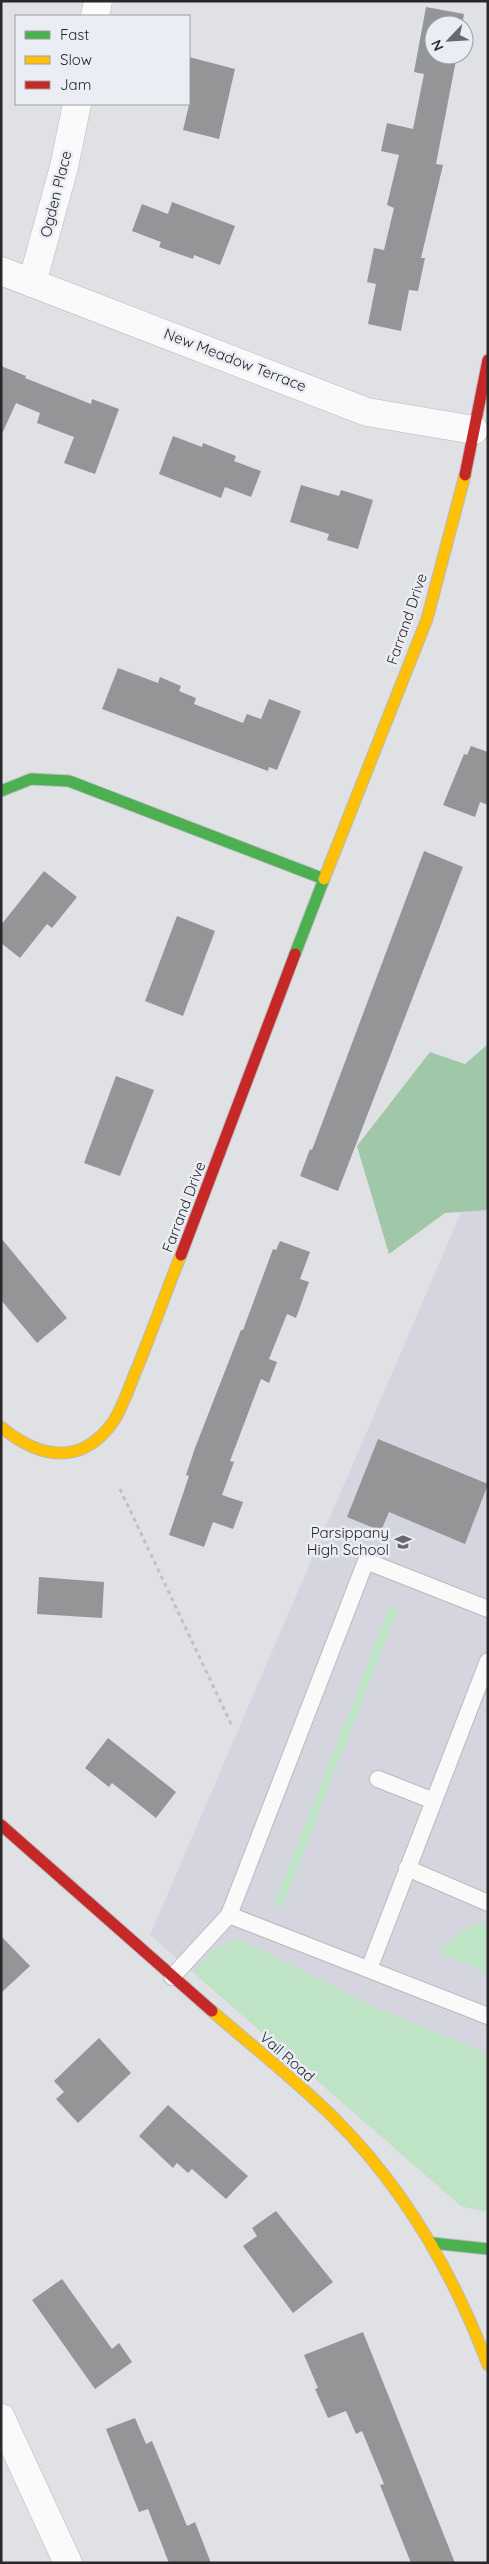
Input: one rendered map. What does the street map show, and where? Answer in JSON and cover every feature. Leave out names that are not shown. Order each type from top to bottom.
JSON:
[{"type":"street","points":[[95,15],[98,1]]},
{"type":"street","name":"Ogden Place","points":[[32,283],[64,167],[77,105]]},
{"type":"street","name":"New Meadow Terrace","points":[[1,271],[367,412],[474,430]]},
{"type":"street","name":"Farrand Drive","points":[[1,1427],[30,1449],[49,1454],[68,1454],[86,1447],[102,1436],[113,1421],[149,1339],[324,878],[427,619],[460,498],[488,360]]},
{"type":"street","points":[[1,791],[30,779],[69,781],[324,878]]},
{"type":"street","name":"Vail Road","points":[[1,1825],[335,2119],[380,2169],[432,2243],[463,2300],[488,2365]]},
{"type":"street","points":[[432,2243],[488,2249]]},
{"type":"street","points":[[1,2418],[68,2563]]},
{"type":"lane","points":[[172,1977],[229,1915],[366,1561],[488,1609]]},
{"type":"lane","points":[[368,1969],[488,1661]]},
{"type":"lane","points":[[378,1779],[434,1801]]},
{"type":"lane","points":[[408,1868],[488,1903]]},
{"type":"lane","points":[[229,1915],[488,2016]]},
{"type":"path","points":[[120,1489],[232,1726]]},
{"type":"shaded area","name":"Parsippany High School","points":[[488,1150],[488,2212],[461,2206],[150,1935]]},
{"type":"green space","points":[[488,1040],[488,1210],[445,1213],[389,1254],[357,1146],[430,1052],[465,1064],[487,1045]]},
{"type":"green space","points":[[390,1606],[398,1609],[282,1908],[274,1904]]},
{"type":"green space","points":[[488,1922],[488,1973],[439,1953],[460,1932]]},
{"type":"green space","points":[[240,1939],[368,2004],[488,2054],[488,2212],[461,2206],[194,1973],[213,1951],[225,1944]]},
{"type":"building","points":[[426,7],[464,14],[464,15],[425,15]]},
{"type":"building","points":[[424,18],[424,65],[455,65],[436,164],[443,165],[421,258],[425,258],[418,291],[409,290],[401,331],[368,324],[376,284],[367,282],[374,248],[384,250],[394,208],[387,205],[399,155],[381,151],[387,123],[413,129],[424,74],[414,72]]},
{"type":"building","points":[[190,57],[235,69],[219,139],[183,130],[190,105]]},
{"type":"building","points":[[172,202],[235,226],[220,265],[194,255],[193,259],[159,247],[161,242],[132,231],[142,204],[168,214]]},
{"type":"building","points":[[1,366],[26,376],[25,378],[91,404],[92,399],[119,409],[95,474],[64,463],[74,437],[37,423],[40,413],[16,403],[1,436]]},
{"type":"building","points":[[173,436],[202,447],[203,443],[236,456],[234,461],[261,471],[251,497],[225,487],[221,498],[159,474]]},
{"type":"building","points":[[301,485],[339,496],[341,490],[373,500],[358,549],[327,540],[329,534],[290,522]]},
{"type":"building","points":[[118,668],[158,683],[160,677],[181,686],[179,691],[196,698],[194,704],[243,723],[247,714],[261,719],[269,699],[301,711],[277,770],[269,767],[268,771],[102,709]]},
{"type":"building","points":[[471,746],[488,752],[488,805],[480,802],[475,817],[443,805],[464,754],[467,755]]},
{"type":"building","points":[[424,851],[463,867],[338,1191],[300,1176],[310,1149],[312,1150]]},
{"type":"building","points":[[44,871],[77,897],[52,928],[47,924],[20,958],[1,943],[1,925]]},
{"type":"building","points":[[177,916],[215,931],[183,1016],[145,1001]]},
{"type":"building","points":[[116,1076],[154,1090],[120,1176],[84,1163]]},
{"type":"building","points":[[1,1238],[67,1318],[37,1343],[1,1300]]},
{"type":"building","points":[[280,1241],[310,1252],[300,1279],[309,1282],[296,1318],[287,1314],[269,1359],[277,1362],[269,1383],[261,1379],[230,1461],[234,1462],[222,1495],[243,1502],[233,1529],[213,1522],[204,1547],[169,1535],[189,1476],[186,1475],[195,1448],[241,1330],[243,1330],[273,1249],[276,1250]]},
{"type":"building","points":[[378,1439],[488,1484],[465,1544],[389,1512],[381,1531],[347,1517]]},
{"type":"building","points":[[39,1577],[104,1582],[102,1618],[37,1614]]},
{"type":"building","points":[[108,1738],[176,1792],[156,1818],[112,1783],[109,1787],[85,1768]]},
{"type":"building","points":[[1,1936],[30,1966],[1,1993]]},
{"type":"building","points":[[99,2038],[131,2073],[78,2123],[56,2099],[64,2092],[54,2081]]},
{"type":"building","points":[[168,2105],[248,2176],[226,2199],[192,2169],[188,2173],[177,2163],[173,2168],[139,2136]]},
{"type":"building","points":[[276,2211],[333,2282],[293,2313],[243,2246],[257,2236],[252,2228]]},
{"type":"building","points":[[62,2279],[112,2349],[119,2343],[132,2362],[95,2389],[32,2300]]},
{"type":"building","points":[[363,2332],[455,2563],[411,2563],[380,2485],[384,2484],[362,2431],[356,2434],[346,2411],[328,2418],[315,2389],[318,2388],[304,2355]]},
{"type":"building","points":[[135,2418],[146,2444],[152,2441],[187,2526],[195,2522],[211,2563],[169,2563],[148,2509],[139,2512],[106,2429]]},
{"type":"traffic: fast","points":[[1,791],[31,779],[69,781],[324,879],[295,954]]},
{"type":"traffic: fast","points":[[432,2243],[488,2249]]},
{"type":"traffic: slow","points":[[324,879],[427,619],[465,475]]},
{"type":"traffic: slow","points":[[1,1427],[15,1438],[30,1446],[59,1453],[74,1452],[101,1436],[113,1422],[124,1402],[181,1255]]},
{"type":"traffic: slow","points":[[212,2011],[335,2119],[383,2174],[405,2203],[443,2266],[488,2365]]},
{"type":"traffic: jam","points":[[465,475],[488,360]]},
{"type":"traffic: jam","points":[[181,1255],[295,954]]},
{"type":"traffic: jam","points":[[1,1825],[212,2011]]},
{"type":"place","name":"Parsippany High School","points":[[403,1542]]}]
